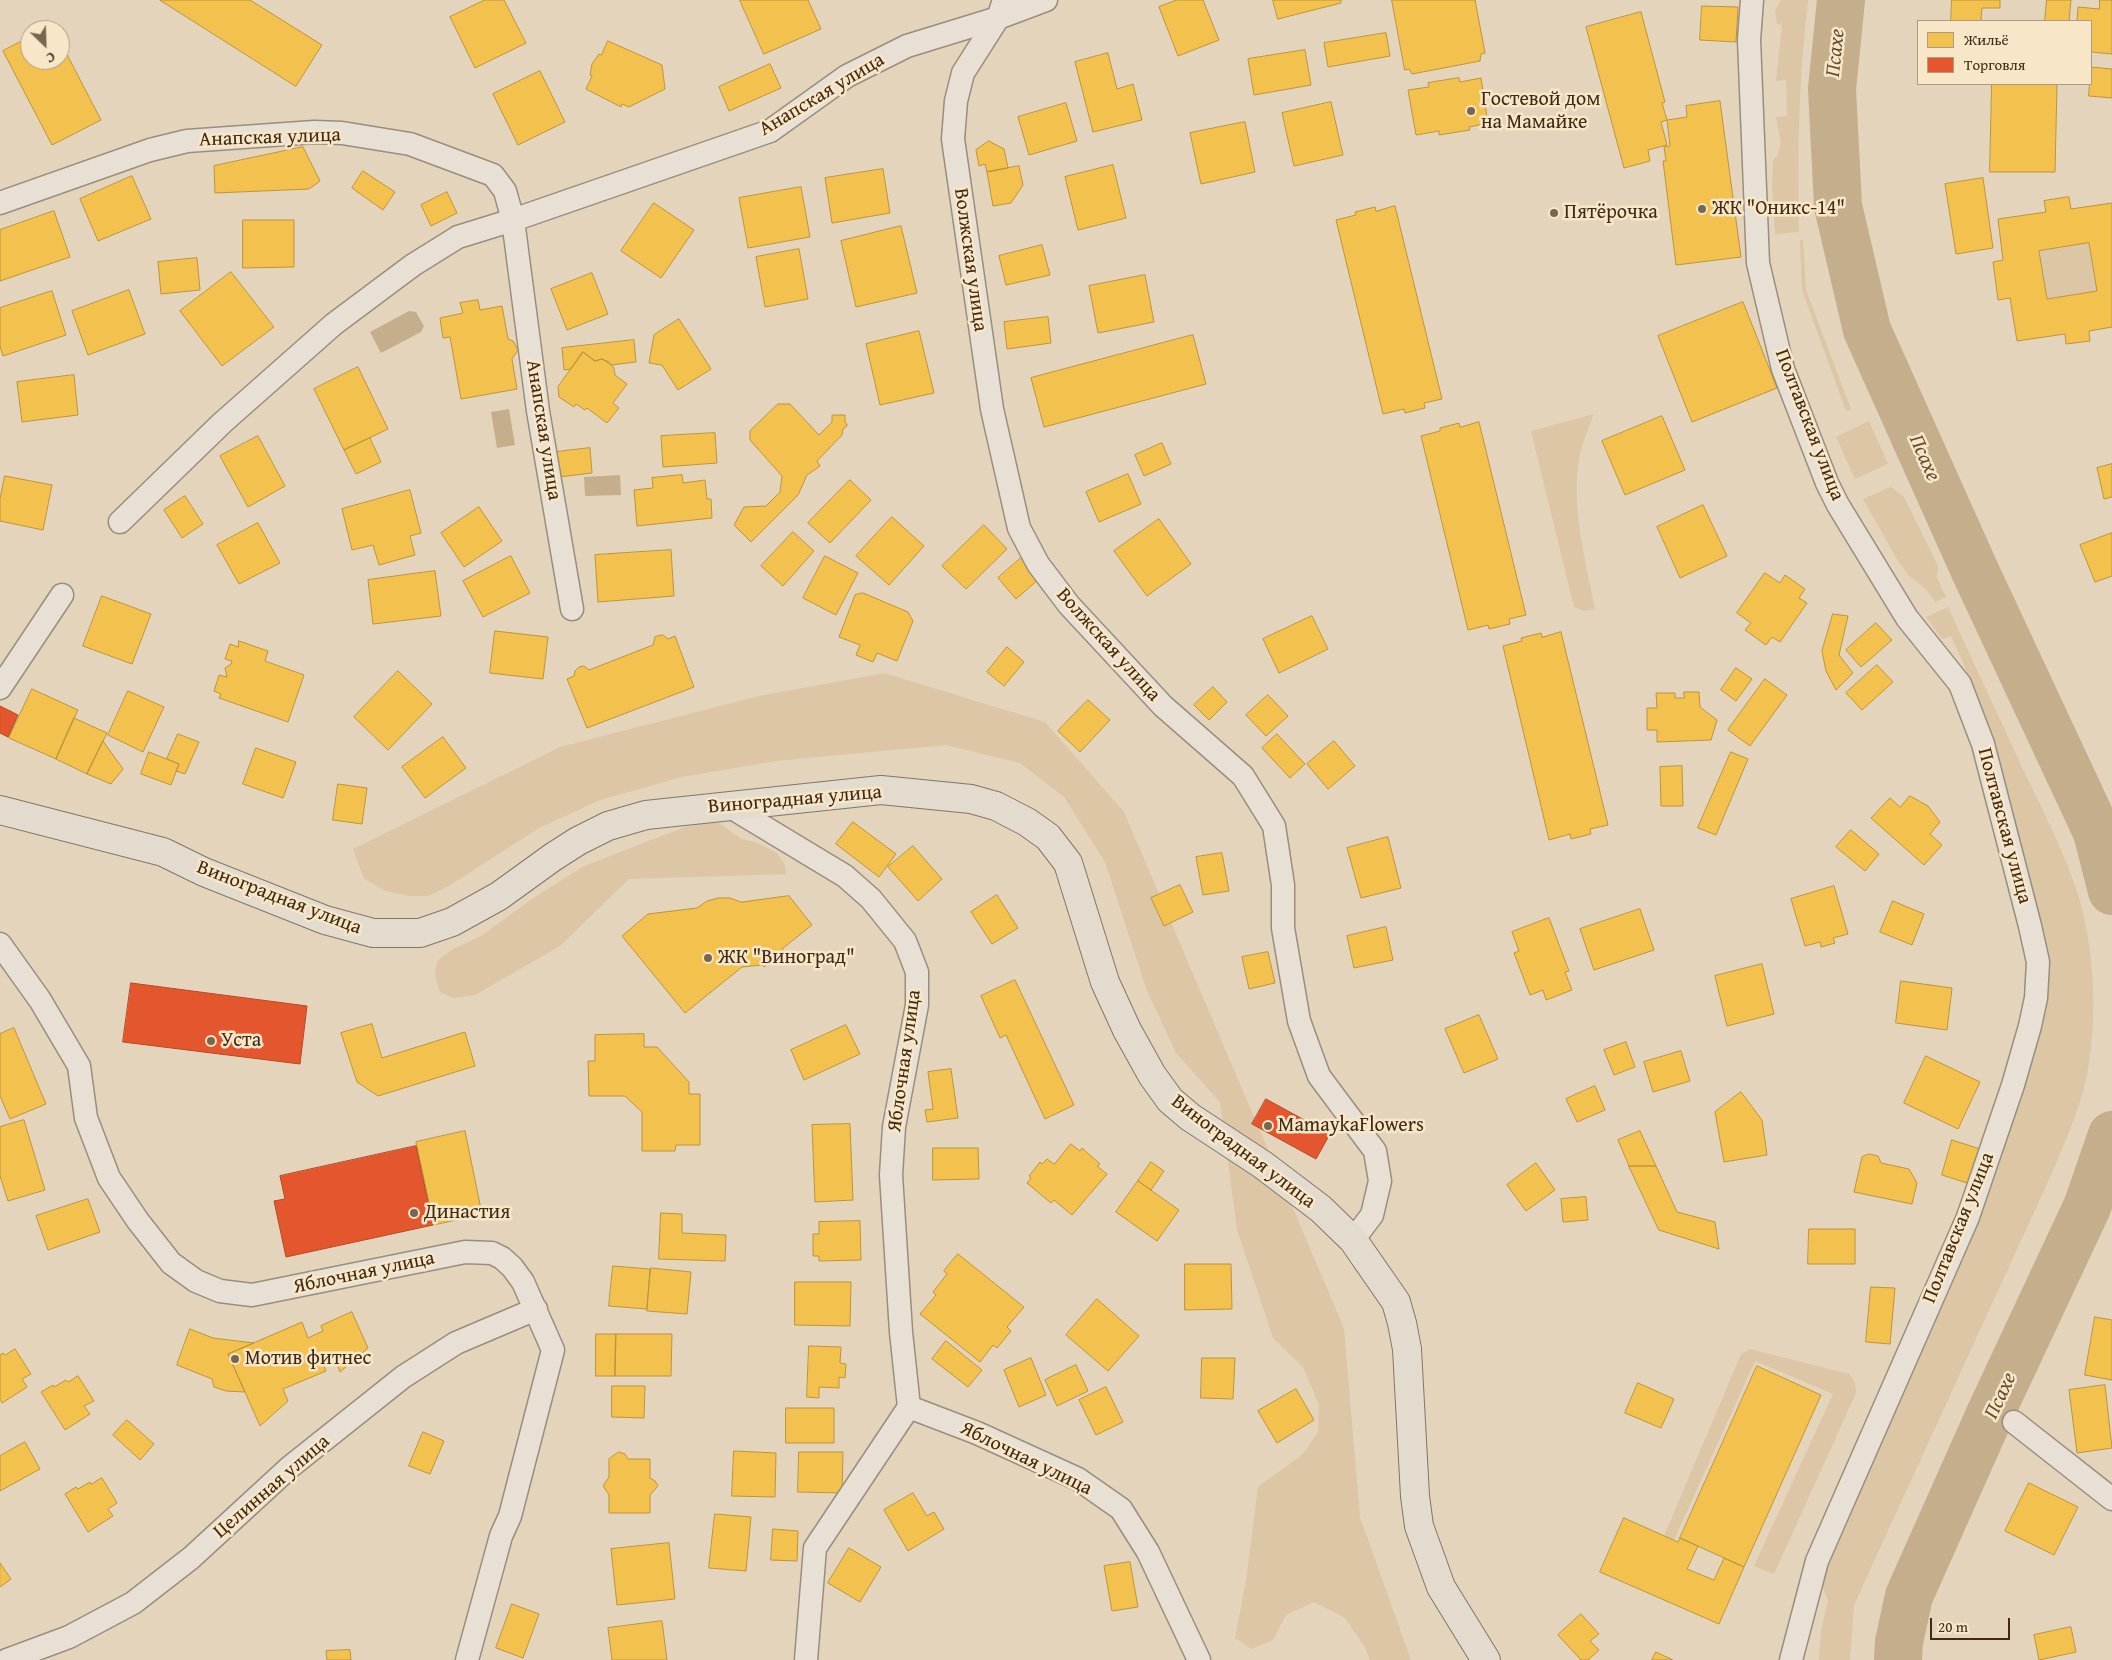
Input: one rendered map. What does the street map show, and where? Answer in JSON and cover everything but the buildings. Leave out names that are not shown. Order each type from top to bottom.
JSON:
[{"type":"main road","name":"Виноградная улица","points":[[0,810],[163,852],[204,872],[325,920],[373,933],[420,933],[452,922],[499,896],[566,849],[608,826],[646,815],[881,790],[971,799],[996,806],[1027,822],[1048,837],[1068,863],[1105,982],[1127,1030],[1148,1068],[1170,1100],[1190,1117],[1263,1165],[1321,1209],[1354,1240],[1396,1302],[1407,1349],[1415,1496],[1419,1526],[1441,1587],[1486,1660]]},
{"type":"street","name":"Анапская улица","points":[[120,522],[222,423],[334,324],[413,265],[458,237],[513,220],[770,131],[856,72],[907,46],[1001,9],[1046,0]]},
{"type":"street","name":"Полтавская улица","points":[[1752,0],[1750,40],[1758,263],[1784,369],[1827,483],[1838,504],[1907,618],[1960,684],[1982,744],[2038,962],[2036,998],[2014,1085],[1968,1216],[1817,1561],[1791,1660]]},
{"type":"street","name":"Волжская улица","points":[[1001,9],[963,73],[956,101],[953,139],[992,409],[1019,528],[1038,564],[1070,605],[1163,706],[1243,776],[1274,826],[1283,885],[1283,928],[1299,1021],[1319,1076],[1375,1151],[1380,1180],[1372,1215],[1354,1240]]},
{"type":"street","name":"Анапская улица","points":[[0,204],[150,150],[187,141],[314,132],[342,133],[410,144],[493,175],[505,191],[513,220],[538,411],[572,609]]},
{"type":"street","points":[[0,688],[62,595]]},
{"type":"street","name":"Яблочная улица","points":[[729,806],[845,876],[858,887],[871,899],[905,941],[917,972],[917,1005],[894,1126],[891,1176],[901,1332],[909,1407],[978,1432],[1078,1479],[1121,1510],[1148,1552],[1199,1660]]},
{"type":"street","name":"Яблочная улица","points":[[0,944],[40,1000],[79,1066],[86,1118],[108,1178],[171,1263],[196,1281],[220,1291],[252,1295],[465,1252],[492,1253],[502,1258],[512,1267],[523,1282],[553,1350],[510,1516],[501,1536],[467,1660]]},
{"type":"street","name":"Целинная улица","points":[[7,1660],[69,1637],[133,1603],[192,1558],[290,1468],[403,1377],[456,1343],[536,1309]]},
{"type":"street","points":[[806,1660],[816,1548],[909,1407]]},
{"type":"street","points":[[2014,1422],[2112,1499]]},
{"type":"shaded area","points":[[1781,0],[1808,0],[1799,116],[1799,232],[1775,234],[1772,187],[1773,160],[1778,155],[1781,142],[1776,117],[1787,116],[1786,80],[1776,81],[1782,25],[1777,24],[1775,11]]},
{"type":"shaded area","points":[[1800,240],[1803,240],[1806,290],[1851,409],[1846,411],[1802,290]]},
{"type":"shaded area","points":[[2089,243],[2097,291],[2047,299],[2039,251]]},
{"type":"shaded area","points":[[409,311],[416,312],[424,326],[421,332],[381,353],[370,332]]},
{"type":"shaded area","points":[[509,409],[515,445],[497,448],[491,412]]},
{"type":"shaded area","points":[[1594,414],[1583,443],[1577,484],[1579,526],[1595,609],[1584,611],[1574,607],[1531,431]]},
{"type":"shaded area","points":[[1869,421],[1888,464],[1855,479],[1836,437]]},
{"type":"shaded area","points":[[620,475],[621,495],[585,496],[584,477]]},
{"type":"shaded area","points":[[1891,487],[1904,497],[1938,566],[1937,578],[1946,597],[1935,602],[1925,588],[1909,576],[1898,561],[1863,499]]},
{"type":"shaded area","points":[[1948,607],[2053,832],[2068,866],[2080,901],[2085,920],[2093,981],[2093,1022],[2087,1076],[2079,1105],[2052,1173],[1854,1605],[1850,1660],[1819,1660],[1821,1631],[1828,1601],[1820,1580],[2044,1001],[1962,675],[1967,672],[1951,636],[1942,639],[1926,617]]},
{"type":"shaded area","points":[[884,673],[1045,722],[1124,812],[1344,1328],[1360,1517],[1411,1660],[1370,1660],[1365,1647],[1345,1618],[1314,1602],[1286,1615],[1273,1640],[1251,1649],[1235,1638],[1246,1581],[1258,1487],[1303,1454],[1318,1432],[1319,1405],[1303,1367],[1273,1338],[1237,1230],[1220,1102],[1176,1053],[1147,991],[1105,862],[1064,797],[1020,763],[946,745],[776,761],[682,777],[600,800],[539,828],[449,886],[429,896],[409,896],[386,891],[364,879],[353,849],[560,747],[759,696]]},
{"type":"shaded area","points":[[716,821],[742,839],[755,842],[777,853],[785,865],[786,874],[629,879],[560,946],[475,995],[454,998],[440,992],[435,976],[437,961],[451,950],[481,936],[532,899],[584,866],[685,827]]},
{"type":"shaded area","points":[[1750,1349],[1849,1374],[1854,1380],[1856,1387],[1856,1393],[1774,1574],[1754,1566],[1833,1394],[1755,1361],[1674,1540],[1664,1536],[1741,1354]]},
{"type":"waterway","name":"Псахе","points":[[1841,0],[1832,89],[1838,206],[1867,330],[1975,571],[2097,832],[2112,891]]},
{"type":"waterway","name":"Псахе","points":[[1898,1660],[1899,1642],[1909,1596],[1991,1412],[2087,1207],[2112,1135]]},
{"type":"place","name":"Гостевой дом на Мамайке","points":[[1471,111]]},
{"type":"place","name":"ЖК \"Оникс-14\"","points":[[1702,209]]},
{"type":"place","name":"Пятёрочка","points":[[1554,213]]},
{"type":"place","name":"ЖК \"Виноград\"","points":[[708,958]]},
{"type":"place","name":"Уста","points":[[211,1041]]},
{"type":"place","name":"MamaykaFlowers","points":[[1268,1126]]},
{"type":"place","name":"Династия","points":[[414,1213]]},
{"type":"place","name":"Мотив фитнес","points":[[235,1359]]}]
